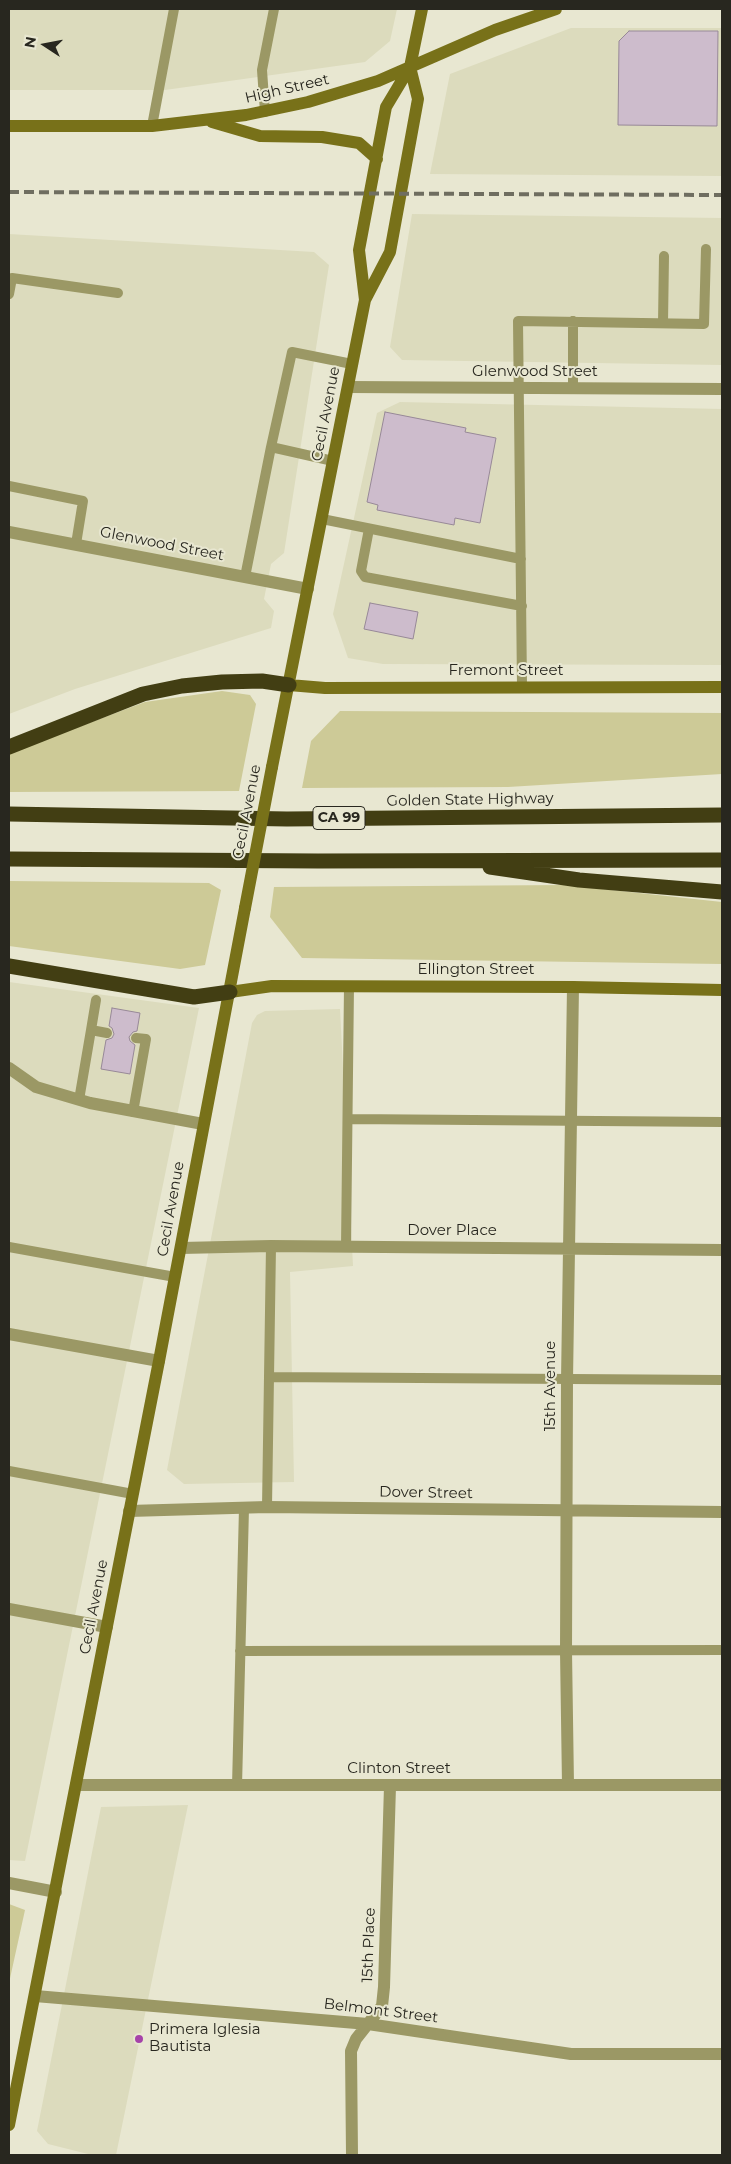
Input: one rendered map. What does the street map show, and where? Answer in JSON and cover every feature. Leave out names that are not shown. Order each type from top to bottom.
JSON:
[{"type":"highway","points":[[9,747],[143,694],[182,686],[222,682],[262,682],[289,685]]},
{"type":"highway","points":[[669,815],[722,807]]},
{"type":"highway","name":"Golden State Highway","points":[[9,814],[287,818],[722,815]]},
{"type":"highway","points":[[9,859],[308,861],[722,860]]},
{"type":"highway","points":[[436,860],[579,880],[722,892]]},
{"type":"highway","points":[[9,966],[194,997],[230,992]]},
{"type":"main road","name":"Cecil Avenue","points":[[365,300],[359,250],[386,107],[410,67],[422,9]]},
{"type":"main road","name":"High Street","points":[[9,126],[152,126],[265,112],[308,102],[378,81],[495,30],[556,9]]},
{"type":"main road","name":"Cecil Avenue","points":[[9,2125],[159,1362],[272,767],[365,300],[390,252],[418,99],[410,67]]},
{"type":"main road","points":[[205,120],[260,136],[322,137],[359,143],[377,158]]},
{"type":"main road","name":"Fremont Street","points":[[289,685],[325,688],[722,687]]},
{"type":"main road","name":"Ellington Street","points":[[230,992],[272,986],[573,987],[722,990]]},
{"type":"street","name":"Glenwood Street","points":[[348,387],[722,389]]},
{"type":"street","name":"Glenwood Street","points":[[9,532],[308,589]]},
{"type":"street","name":"15th Avenue","points":[[568,1785],[566,1650],[567,1380],[573,987]]},
{"type":"street","points":[[9,1068],[36,1087],[79,1100],[133,1112],[203,1124]]},
{"type":"street","name":"Dover Place","points":[[181,1248],[271,1246],[722,1250]]},
{"type":"street","points":[[9,1334],[159,1362]]},
{"type":"street","name":"Dover Street","points":[[129,1511],[267,1507],[722,1512]]},
{"type":"street","points":[[9,1609],[107,1627]]},
{"type":"street","name":"Clinton Street","points":[[76,1785],[722,1785]]},
{"type":"street","name":"15th Place","points":[[352,2155],[351,2051],[356,2039],[382,2006],[384,1987],[390,1786]]},
{"type":"street","points":[[9,1883],[56,1892]]},
{"type":"street","name":"Belmont Street","points":[[35,1996],[368,2024],[571,2054],[722,2054]]},
{"type":"lane","points":[[152,126],[174,9]]},
{"type":"lane","points":[[265,112],[262,70],[274,9]]},
{"type":"lane","points":[[522,687],[518,320],[704,324],[706,248]]},
{"type":"lane","points":[[662,323],[664,256]]},
{"type":"lane","points":[[9,294],[12,278],[118,293]]},
{"type":"lane","points":[[573,321],[573,388]]},
{"type":"lane","points":[[245,576],[292,352],[352,364]]},
{"type":"lane","points":[[271,447],[333,461]]},
{"type":"lane","points":[[9,486],[83,501],[76,544]]},
{"type":"lane","points":[[322,519],[521,559]]},
{"type":"lane","points":[[369,529],[361,571],[366,577],[522,606]]},
{"type":"lane","points":[[346,1247],[349,1119],[349,986]]},
{"type":"lane","points":[[79,1100],[96,1000]]},
{"type":"lane","points":[[91,1030],[107,1033]]},
{"type":"lane","points":[[133,1112],[146,1039],[136,1038]]},
{"type":"lane","points":[[349,1119],[722,1122]]},
{"type":"lane","points":[[267,1507],[271,1246]]},
{"type":"lane","points":[[9,1247],[175,1277]]},
{"type":"lane","points":[[269,1378],[722,1380]]},
{"type":"lane","points":[[9,1471],[133,1494]]},
{"type":"lane","points":[[237,1786],[244,1508]]},
{"type":"lane","points":[[240,1651],[722,1650]]},
{"type":"shaded area","points":[[9,9],[397,9],[390,41],[365,62],[165,90],[9,90]]},
{"type":"shaded area","points":[[571,28],[722,28],[722,176],[430,174],[450,74]]},
{"type":"shaded area","points":[[412,214],[722,218],[722,365],[402,360],[390,347]]},
{"type":"shaded area","points":[[9,234],[314,252],[329,265],[284,553],[271,564],[264,599],[274,611],[271,628],[75,689],[9,714]]},
{"type":"shaded area","points":[[400,402],[722,409],[722,665],[383,664],[348,658],[333,614],[377,413]]},
{"type":"shaded area","points":[[222,691],[250,695],[256,704],[239,791],[9,792],[9,753],[145,702]]},
{"type":"shaded area","points":[[340,711],[722,713],[722,774],[508,787],[302,788],[311,741]]},
{"type":"shaded area","points":[[9,881],[209,883],[221,890],[205,965],[180,969],[9,946]]},
{"type":"shaded area","points":[[565,885],[722,902],[722,964],[302,958],[270,917],[274,887]]},
{"type":"shaded area","points":[[9,982],[199,1008],[25,1861],[9,1860]]},
{"type":"shaded area","points":[[340,1009],[353,1266],[290,1272],[294,1482],[184,1484],[167,1470],[252,1023],[257,1015],[265,1011]]},
{"type":"shaded area","points":[[188,1805],[116,2155],[92,2155],[48,2144],[37,2131],[101,1807]]},
{"type":"shaded area","points":[[9,1904],[25,1910],[9,1983]]},
{"type":"building","points":[[629,31],[718,31],[717,126],[618,125],[619,41]]},
{"type":"building","points":[[385,412],[466,428],[465,432],[496,438],[480,523],[455,518],[454,525],[377,510],[378,505],[367,502]]},
{"type":"building","points":[[370,603],[418,612],[413,639],[364,629]]},
{"type":"building","points":[[112,1008],[140,1013],[137,1031],[133,1032],[129,1037],[130,1041],[135,1045],[130,1074],[101,1069],[106,1040],[112,1038],[114,1034],[109,1026]]},
{"type":"railway","points":[[9,192],[722,195]]},
{"type":"place","name":"Primera Iglesia Bautista","points":[[139,2039]]}]
